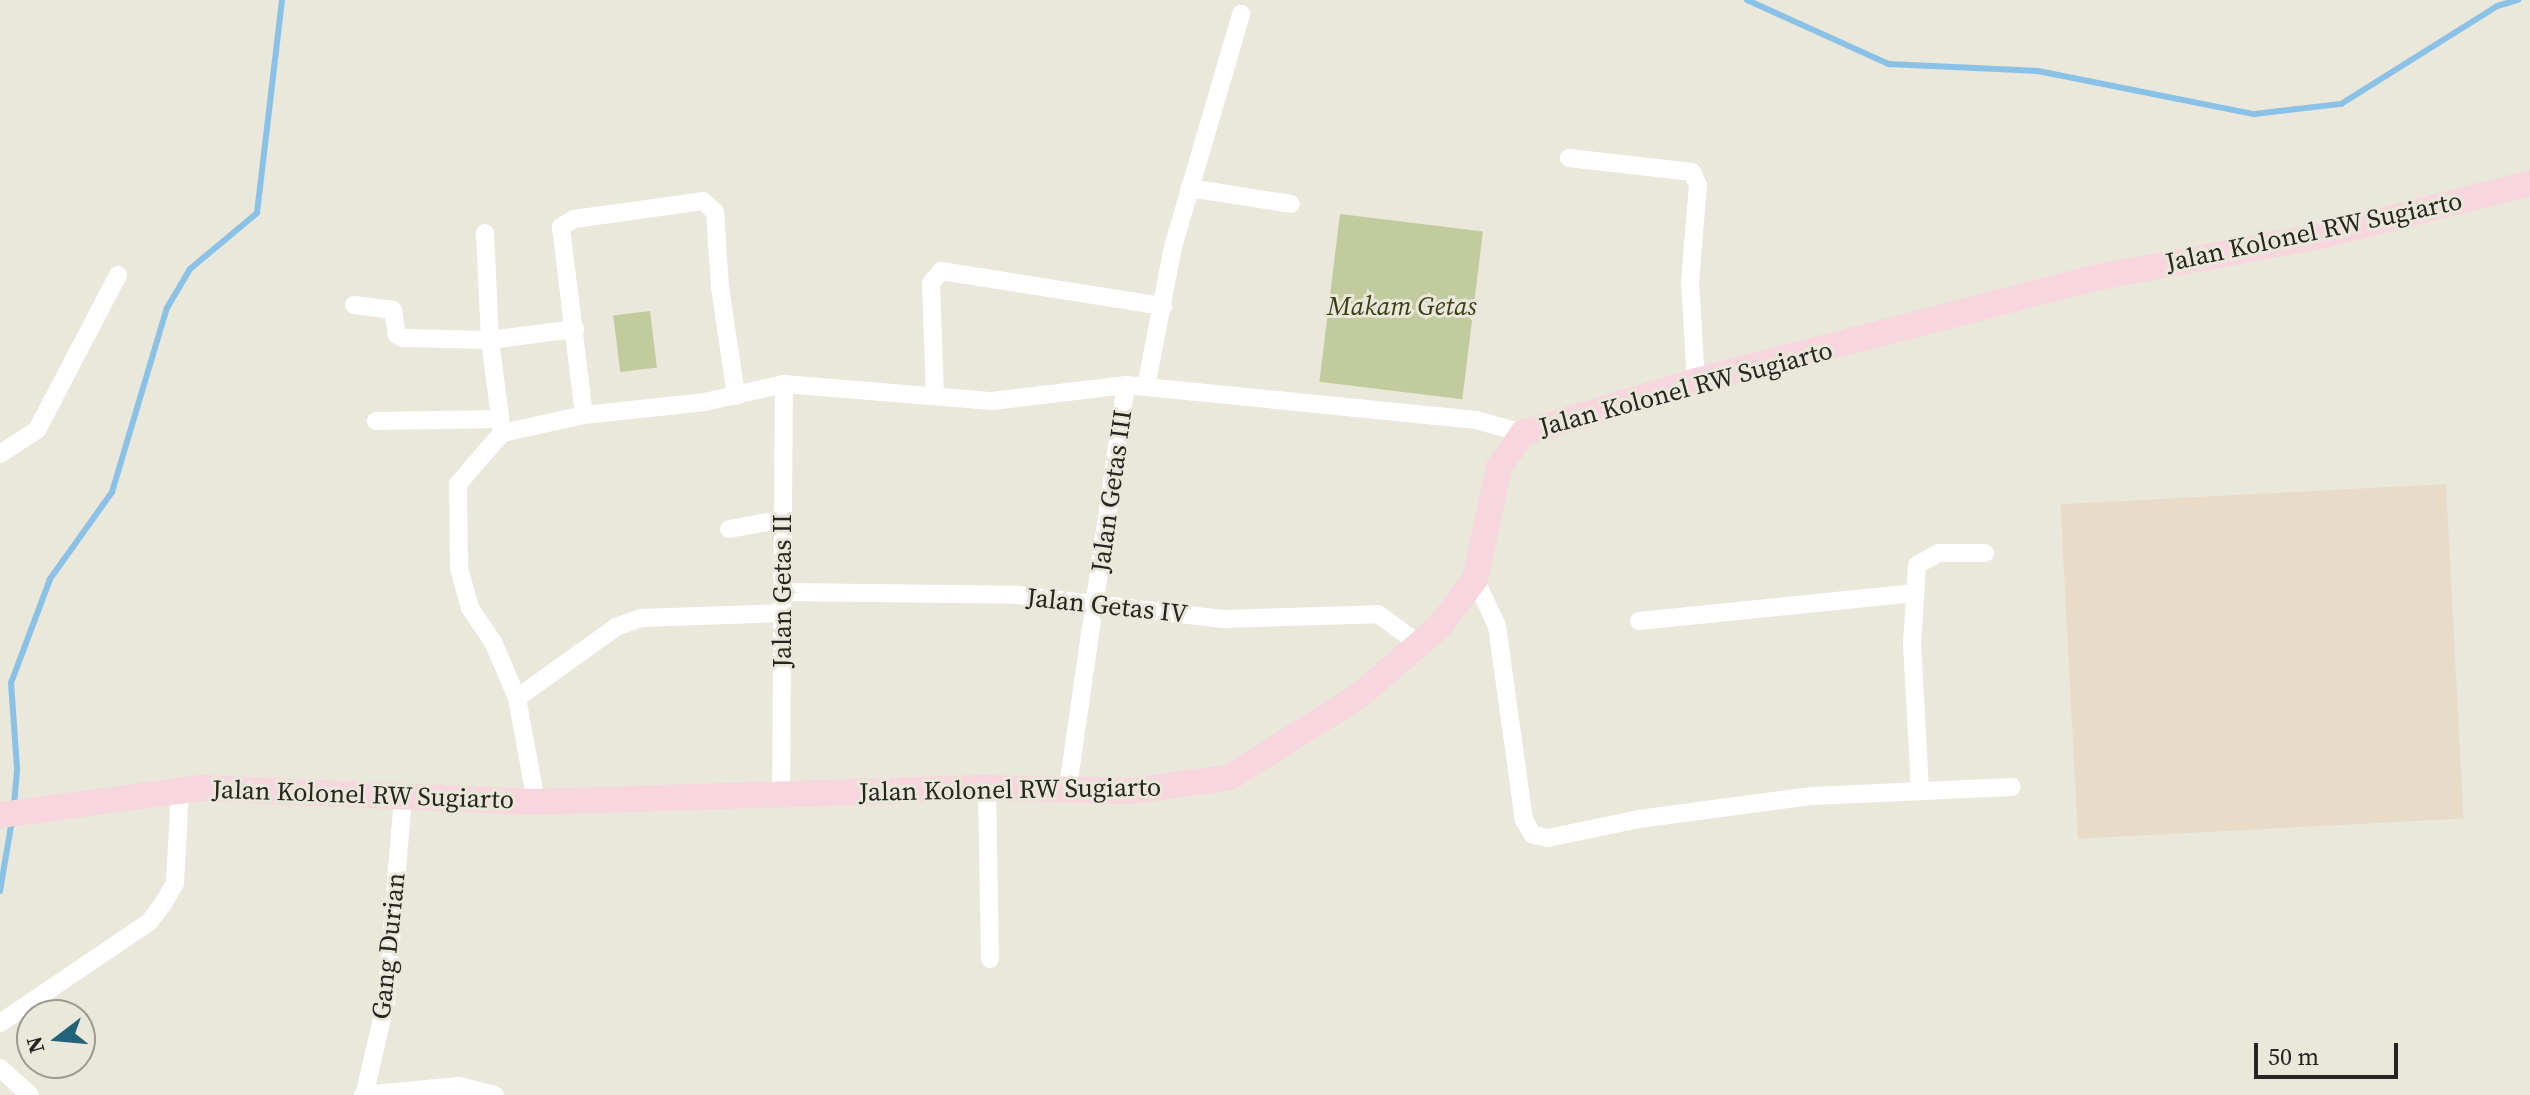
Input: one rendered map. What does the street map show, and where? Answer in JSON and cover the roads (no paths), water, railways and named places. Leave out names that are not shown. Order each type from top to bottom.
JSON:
[{"type":"main road","name":"Jalan Kolonel RW Sugiarto","points":[[0,815],[32,815],[180,790],[288,789],[403,798],[536,802],[781,797],[987,788],[1144,790],[1230,777],[1360,695],[1420,645],[1475,579],[1499,467],[1523,433],[1696,381],[2099,277],[2325,235],[2530,183]]},
{"type":"street","points":[[1146,387],[1189,188],[1241,14]]},
{"type":"street","points":[[1569,158],[1692,172],[1698,185],[1690,282],[1696,381]]},
{"type":"street","points":[[1189,188],[1291,204]]},
{"type":"street","points":[[584,415],[561,227],[565,221],[708,202],[715,212],[720,287],[736,396]]},
{"type":"street","points":[[485,233],[490,340],[501,426],[458,484],[457,531],[466,597],[517,698],[536,802]]},
{"type":"street","points":[[935,396],[931,283],[941,271],[1163,306]]},
{"type":"street","points":[[0,454],[37,430],[118,275]]},
{"type":"street","points":[[354,305],[393,310],[397,335],[403,338],[490,340],[575,329]]},
{"type":"street","points":[[376,421],[501,426],[736,396],[784,384],[992,401],[1126,385],[1476,420],[1523,433]]},
{"type":"street","name":"Jalan Getas II","points":[[781,797],[784,384]]},
{"type":"street","name":"Jalan Getas III","points":[[1068,787],[1126,385]]},
{"type":"street","points":[[729,529],[784,519]]},
{"type":"street","points":[[1920,790],[1913,593],[1917,565],[1926,556],[1966,549],[1985,553]]},
{"type":"street","points":[[1475,579],[1497,626],[1524,820],[1533,835],[1548,838],[1639,819],[1812,796],[2012,787]]},
{"type":"street","name":"Jalan Getas IV","points":[[783,592],[1018,595],[1223,619],[1378,614],[1420,645]]},
{"type":"street","points":[[1639,621],[1913,593]]},
{"type":"street","points":[[517,698],[616,627],[641,618],[782,613]]},
{"type":"street","points":[[987,788],[990,959]]},
{"type":"street","points":[[0,1023],[149,922],[163,904],[175,883],[180,790]]},
{"type":"street","name":"Gang Durian","points":[[403,798],[386,1001],[364,1093],[459,1086],[495,1095]]},
{"type":"street","points":[[0,1068],[30,1095]]},
{"type":"waterway","points":[[14,805],[17,768],[11,683],[50,579],[112,492],[167,308],[190,269],[257,213],[282,0]]},
{"type":"waterway","points":[[1747,0],[1889,64],[2038,71],[2254,114],[2341,104],[2497,6],[2518,0]]},
{"type":"waterway","points":[[0,891],[12,820]]},
{"type":"park label","name":"Makam Getas","points":[[1402,307]]}]
